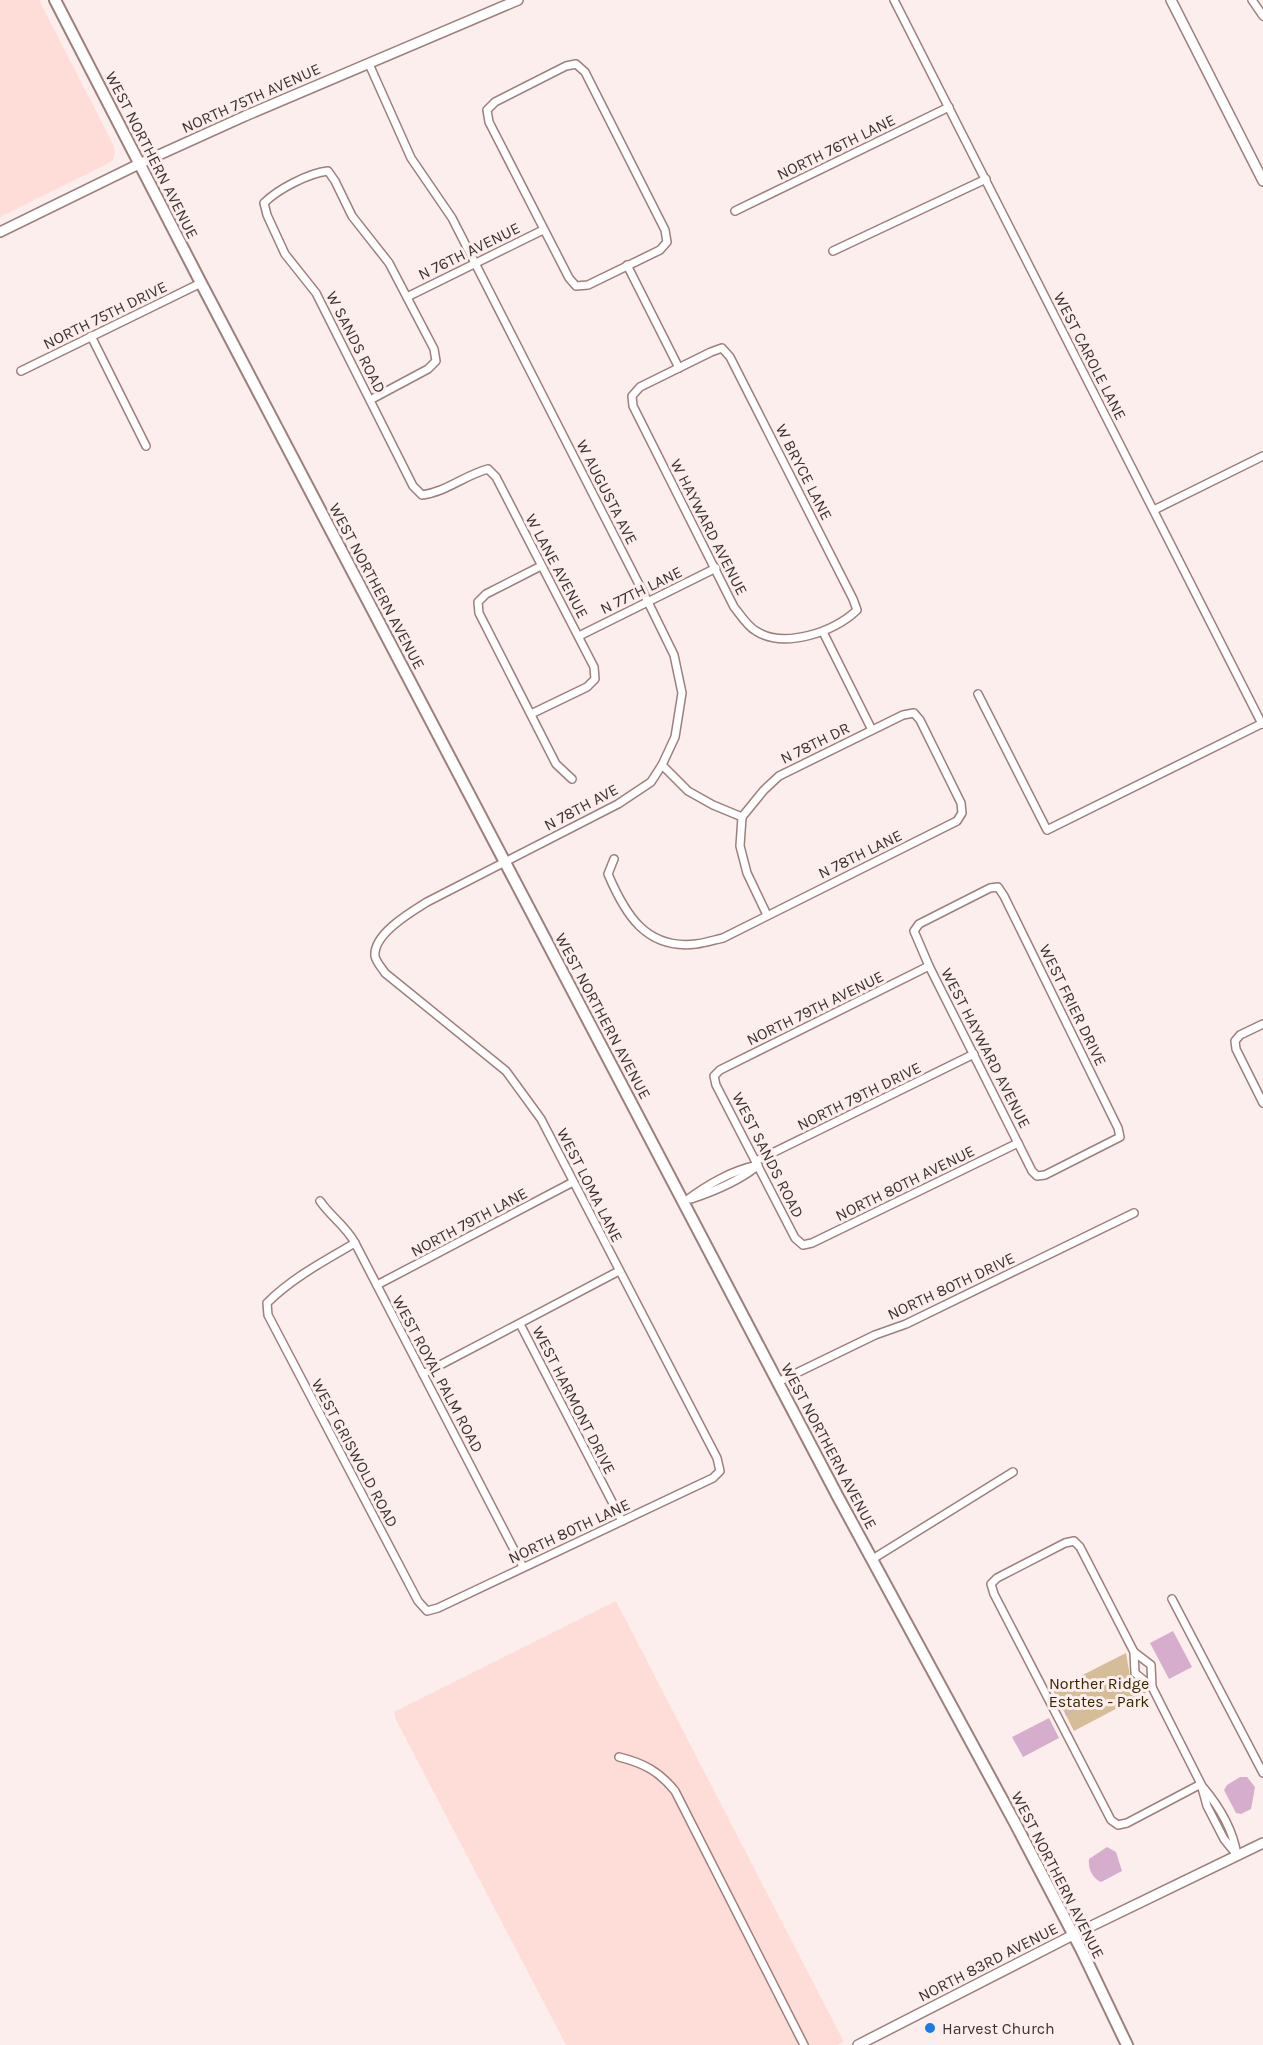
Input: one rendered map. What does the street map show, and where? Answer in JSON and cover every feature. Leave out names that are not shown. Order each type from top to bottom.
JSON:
[{"type":"main road","name":"WEST NORTHERN AVENUE","points":[[54,0],[871,1560],[1015,1823],[1127,2045]]},
{"type":"main road","name":"NORTH 75TH AVENUE","points":[[0,232],[139,164],[288,96],[518,0]]},
{"type":"main road","points":[[1171,0],[1263,181]]},
{"type":"main road","name":"NORTH 83RD AVENUE","points":[[858,2045],[1073,1935],[1263,1844]]},
{"type":"street","name":"WEST CAROLE LANE","points":[[894,0],[1262,724]]},
{"type":"street","points":[[1252,0],[1263,15]]},
{"type":"street","name":"W AUGUSTA AVE","points":[[369,64],[411,158],[452,218],[674,655],[682,693],[675,737],[662,765]]},
{"type":"street","points":[[576,64],[585,72],[607,114],[665,230],[667,242],[660,250],[588,285],[576,286],[569,278],[543,230],[489,122],[487,110],[495,102],[566,66],[576,64]]},
{"type":"street","name":"NORTH 76TH LANE","points":[[735,211],[949,106]]},
{"type":"street","name":"W SANDS ROAD","points":[[408,297],[389,263],[352,216],[328,171],[316,172],[272,195],[264,203],[285,254],[316,293],[413,486],[422,495],[435,493],[477,472],[488,469]]},
{"type":"street","points":[[833,251],[986,179]]},
{"type":"street","name":"N 76TH AVENUE","points":[[408,297],[543,230]]},
{"type":"street","points":[[627,265],[679,368]]},
{"type":"street","name":"NORTH 75TH DRIVE","points":[[21,371],[201,283]]},
{"type":"street","points":[[370,400],[428,369],[436,361],[434,349],[408,297]]},
{"type":"street","points":[[91,336],[146,446]]},
{"type":"street","name":"W BRYCE LANE","points":[[679,368],[722,348],[730,357],[853,598],[857,610]]},
{"type":"street","name":"W HAYWARD AVENUE","points":[[679,368],[640,387],[632,396],[633,406],[734,606],[755,631],[773,637],[795,639],[823,632],[849,618],[857,610]]},
{"type":"street","points":[[1154,510],[1263,456]]},
{"type":"street","name":"W LANE AVENUE","points":[[488,469],[496,477],[594,667],[595,679],[587,687],[531,714]]},
{"type":"street","points":[[541,566],[486,594],[478,602],[479,613],[556,764],[572,779]]},
{"type":"street","name":"N 77TH LANE","points":[[579,636],[716,568]]},
{"type":"street","points":[[823,632],[872,730]]},
{"type":"street","points":[[978,694],[1047,830],[1262,724]]},
{"type":"street","name":"N 78TH DR","points":[[742,817],[779,776],[903,715],[914,713],[920,720],[961,803],[962,813]]},
{"type":"street","points":[[614,859],[608,874],[620,901],[641,930],[668,943],[695,945],[723,938],[767,915],[747,873],[740,846],[742,817],[713,806],[688,791],[662,765]]},
{"type":"street","name":"N 78TH AVE","points":[[505,863],[618,804],[651,782],[662,765]]},
{"type":"street","name":"N 78TH LANE","points":[[767,915],[957,821],[962,813]]},
{"type":"street","name":"WEST LOMA LANE","points":[[505,863],[427,902],[404,917],[376,944],[375,958],[385,973],[506,1071],[541,1119],[717,1458],[720,1471]]},
{"type":"street","name":"WEST FRIER DRIVE","points":[[914,931],[919,924],[990,888],[998,887],[1010,907],[1118,1128],[1120,1137],[1045,1175],[1037,1176]]},
{"type":"street","name":"WEST HAYWARD AVENUE","points":[[914,931],[929,966],[1032,1171],[1037,1176]]},
{"type":"street","name":"NORTH 79TH AVENUE","points":[[714,1076],[720,1070],[929,966]]},
{"type":"street","points":[[1263,1024],[1240,1035],[1235,1041],[1236,1049],[1263,1103]]},
{"type":"street","name":"NORTH 79TH DRIVE","points":[[684,1202],[709,1184],[757,1163],[974,1054]]},
{"type":"street","name":"WEST SANDS ROAD","points":[[714,1076],[716,1085],[795,1238],[802,1245]]},
{"type":"street","name":"NORTH 80TH AVENUE","points":[[802,1245],[812,1243],[1018,1143]]},
{"type":"street","name":"NORTH 79TH DRIVE","points":[[684,1202],[735,1181],[757,1163]]},
{"type":"street","points":[[731,1173],[735,1181]]},
{"type":"street","name":"NORTH 79TH LANE","points":[[377,1286],[573,1182]]},
{"type":"street","name":"WEST ROYAL PALM ROAD","points":[[320,1201],[324,1208],[346,1228],[355,1244],[524,1567]]},
{"type":"street","name":"NORTH 80TH DRIVE","points":[[778,1382],[875,1335],[895,1329],[1134,1213]]},
{"type":"street","name":"WEST GRISWOLD ROAD","points":[[355,1244],[309,1270],[267,1303],[268,1315],[418,1601],[427,1611]]},
{"type":"street","points":[[423,1374],[619,1271]]},
{"type":"street","name":"WEST HARMONT DRIVE","points":[[520,1324],[622,1521]]},
{"type":"street","name":"NORTH 80TH LANE","points":[[427,1611],[438,1608],[713,1478],[720,1471]]},
{"type":"street","points":[[871,1560],[1013,1472]]},
{"type":"street","points":[[1201,1784],[1127,1823],[1118,1825],[1111,1820],[994,1594],[991,1584],[997,1578],[1065,1543],[1074,1541],[1080,1547],[1134,1652],[1135,1673],[1152,1687],[1201,1784],[1211,1814],[1226,1842],[1237,1855]]},
{"type":"street","points":[[1172,1599],[1263,1773]]},
{"type":"street","points":[[1134,1652],[1151,1665],[1152,1687]]},
{"type":"street","points":[[619,1757],[654,1770],[665,1778],[675,1791],[804,2045]]},
{"type":"street","points":[[1201,1784],[1219,1809],[1234,1837],[1237,1855]]},
{"type":"street","points":[[1211,1814],[1219,1809]]},
{"type":"shaded area","points":[[0,0],[39,0],[114,146],[115,153],[113,160],[105,165],[0,217]]},
{"type":"shaded area","points":[[616,1601],[844,2042],[837,2045],[566,2045],[396,1720],[394,1712]]},
{"type":"shaded area","points":[[1173,1631],[1192,1667],[1169,1679],[1150,1643]]},
{"type":"shaded area","points":[[1049,1718],[1059,1738],[1023,1757],[1012,1737]]},
{"type":"shaded area","points":[[1240,1777],[1247,1777],[1255,1787],[1251,1809],[1241,1814],[1236,1813],[1224,1790],[1227,1785]]},
{"type":"shaded area","points":[[1107,1847],[1116,1852],[1122,1871],[1101,1882],[1091,1873],[1089,1859]]},
{"type":"green space","name":"Norther Ridge Estates - Park","points":[[1126,1653],[1130,1676],[1144,1688],[1146,1693],[1074,1731],[1053,1690]]},
{"type":"waterway","points":[[1122,1680],[1129,1677]]},
{"type":"waterway","points":[[1066,1714],[1075,1709]]},
{"type":"place","name":"Harvest Church","points":[[930,2028]]}]
